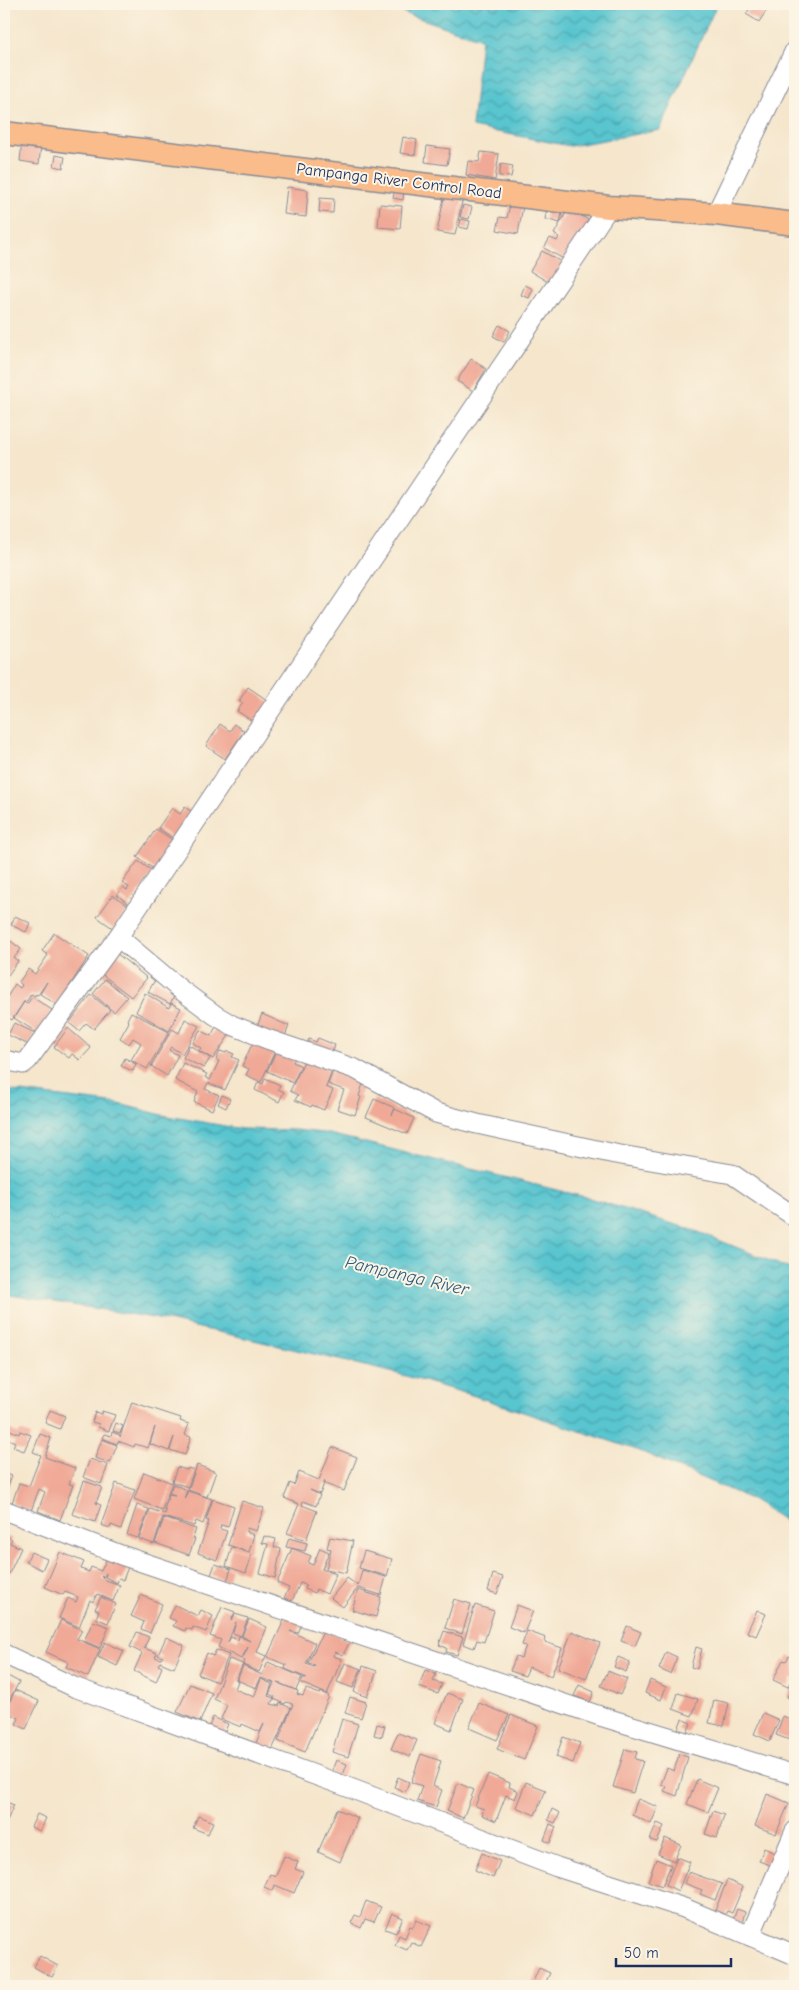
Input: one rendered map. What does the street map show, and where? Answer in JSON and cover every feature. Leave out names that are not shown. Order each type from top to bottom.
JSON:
[{"type":"main road","name":"Pampanga River Control Road","points":[[4,133],[609,207],[716,214],[795,224]]},
{"type":"street","points":[[716,214],[795,50]]},
{"type":"street","points":[[4,1060],[23,1064],[28,1060],[118,937],[609,207]]},
{"type":"street","points":[[118,937],[198,1003],[232,1025],[266,1040],[355,1069],[436,1112],[477,1124],[606,1152],[732,1174],[795,1217]]},
{"type":"street","points":[[4,1510],[130,1558],[594,1713],[795,1775]]},
{"type":"street","points":[[4,1654],[83,1691],[342,1785],[557,1867],[684,1908],[795,1955]]},
{"type":"street","points":[[750,1936],[795,1831]]},
{"type":"water","points":[[388,4],[717,4],[660,130],[570,146],[472,127],[481,39],[407,14]]},
{"type":"water","name":"Pampanga River","points":[[4,1090],[119,1104],[162,1115],[242,1129],[295,1130],[324,1133],[589,1198],[696,1231],[795,1271],[795,1528],[755,1501],[640,1451],[475,1396],[399,1374],[154,1318],[4,1294]]},
{"type":"building","points":[[753,4],[770,5],[759,22],[746,14]]},
{"type":"building","points":[[403,137],[417,140],[415,155],[400,153]]},
{"type":"building","points":[[22,142],[41,144],[39,164],[20,161]]},
{"type":"building","points":[[427,146],[450,149],[447,165],[425,162]]},
{"type":"building","points":[[481,152],[499,154],[495,180],[466,175],[468,161],[479,162]]},
{"type":"building","points":[[56,155],[65,157],[63,168],[54,166]]},
{"type":"building","points":[[501,164],[513,166],[511,177],[499,176]]},
{"type":"building","points":[[287,187],[308,190],[306,217],[284,214]]},
{"type":"building","points":[[395,187],[404,189],[403,200],[393,198]]},
{"type":"building","points":[[445,193],[463,197],[455,235],[437,232]]},
{"type":"building","points":[[320,198],[334,199],[333,213],[319,212]]},
{"type":"building","points":[[380,204],[402,206],[400,229],[378,227]]},
{"type":"building","points":[[510,204],[523,206],[518,234],[497,230],[500,217],[507,218]]},
{"type":"building","points":[[463,205],[472,207],[469,219],[460,217]]},
{"type":"building","points":[[568,209],[593,222],[567,261],[544,248],[550,238],[557,241],[559,237],[554,234]]},
{"type":"building","points":[[547,210],[562,213],[560,223],[545,219]]},
{"type":"building","points":[[461,219],[470,221],[468,229],[459,227]]},
{"type":"building","points":[[542,251],[565,264],[553,285],[530,271]]},
{"type":"building","points":[[525,285],[533,289],[529,298],[521,295]]},
{"type":"building","points":[[499,325],[510,331],[504,342],[493,336]]},
{"type":"building","points":[[471,359],[486,369],[473,391],[457,381]]},
{"type":"building","points":[[248,687],[270,702],[255,723],[237,711],[243,703],[239,701]]},
{"type":"building","points":[[220,724],[230,731],[234,724],[244,731],[225,759],[206,746]]},
{"type":"building","points":[[185,807],[198,816],[180,843],[158,828],[172,808],[180,814]]},
{"type":"building","points":[[156,829],[179,844],[159,873],[137,857]]},
{"type":"building","points":[[138,861],[154,872],[130,905],[117,895],[123,887],[127,890],[129,887],[122,883]]},
{"type":"building","points":[[113,895],[130,907],[114,929],[97,917]]},
{"type":"building","points":[[15,916],[30,923],[26,932],[11,925]]},
{"type":"building","points":[[54,933],[89,956],[57,1005],[40,994],[47,982],[38,995],[31,994],[27,1001],[25,1000],[12,1020],[4,1015],[4,1002],[15,984],[20,988],[22,985],[19,982],[28,969],[35,974],[48,955],[42,951]]},
{"type":"building","points":[[7,938],[21,949],[14,958],[18,961],[4,981],[4,943]]},
{"type":"building","points":[[115,952],[147,978],[131,997],[99,972]]},
{"type":"building","points":[[105,979],[127,997],[114,1012],[93,994]]},
{"type":"building","points":[[155,980],[177,991],[170,1004],[148,992]]},
{"type":"building","points":[[145,993],[169,1008],[171,1003],[181,1008],[169,1031],[136,1012]]},
{"type":"building","points":[[91,995],[110,1010],[94,1029],[86,1023],[79,1031],[69,1023]]},
{"type":"building","points":[[32,997],[52,1010],[47,1018],[50,1020],[41,1035],[14,1018],[24,1002],[27,1004]]},
{"type":"building","points":[[131,1012],[169,1032],[147,1069],[131,1060],[141,1043],[133,1038],[129,1044],[120,1038],[129,1022],[127,1020]]},
{"type":"building","points":[[262,1014],[289,1026],[283,1041],[256,1029]]},
{"type":"building","points":[[185,1019],[199,1026],[182,1054],[171,1047],[169,1050],[178,1055],[167,1076],[151,1066],[172,1029],[179,1033]]},
{"type":"building","points":[[14,1023],[35,1033],[29,1045],[8,1035]]},
{"type":"building","points":[[218,1023],[232,1031],[213,1059],[199,1051],[201,1048],[193,1043],[200,1030],[211,1036]]},
{"type":"building","points":[[68,1028],[91,1048],[80,1060],[72,1054],[69,1058],[54,1047]]},
{"type":"building","points":[[318,1038],[335,1045],[331,1057],[306,1047],[309,1039],[316,1042]]},
{"type":"building","points":[[254,1040],[276,1049],[261,1082],[246,1075],[249,1069],[242,1066]]},
{"type":"building","points":[[189,1045],[210,1058],[204,1068],[183,1058]]},
{"type":"building","points":[[277,1049],[295,1058],[293,1062],[301,1066],[293,1083],[267,1071]]},
{"type":"building","points":[[220,1051],[234,1054],[232,1057],[239,1060],[225,1090],[208,1083],[205,1089],[219,1095],[212,1110],[194,1102],[198,1092],[175,1080],[183,1063],[207,1074],[205,1077],[210,1080],[219,1061],[216,1060]]},
{"type":"building","points":[[307,1055],[332,1072],[326,1087],[333,1090],[324,1110],[295,1100],[298,1095],[290,1091]]},
{"type":"building","points":[[125,1058],[136,1064],[133,1071],[121,1066]]},
{"type":"building","points":[[334,1068],[365,1078],[355,1115],[337,1109],[344,1090],[328,1084]]},
{"type":"building","points":[[265,1078],[280,1085],[278,1089],[284,1092],[279,1102],[255,1090],[258,1082],[263,1084]]},
{"type":"building","points":[[222,1095],[230,1099],[226,1108],[218,1104]]},
{"type":"building","points":[[374,1099],[395,1108],[392,1115],[395,1109],[414,1118],[407,1134],[366,1117]]},
{"type":"building","points":[[132,1402],[181,1418],[180,1421],[189,1424],[185,1435],[191,1437],[185,1455],[170,1450],[174,1437],[169,1451],[150,1444],[155,1427],[148,1448],[135,1444],[134,1447],[118,1441],[117,1444],[102,1438],[104,1434],[111,1436],[112,1432],[120,1435],[120,1437]]},
{"type":"building","points":[[50,1410],[65,1416],[60,1429],[45,1423]]},
{"type":"building","points":[[102,1411],[115,1415],[109,1431],[98,1427],[99,1424],[92,1422],[95,1412],[101,1414]]},
{"type":"building","points":[[116,1423],[123,1426],[120,1433],[113,1431]]},
{"type":"building","points":[[6,1428],[19,1434],[20,1431],[31,1435],[24,1451],[13,1447],[15,1442],[4,1437]]},
{"type":"building","points":[[40,1434],[51,1438],[45,1457],[75,1468],[69,1484],[73,1485],[60,1520],[38,1511],[45,1492],[39,1489],[31,1511],[12,1503],[19,1483],[29,1486],[41,1455],[33,1452]]},
{"type":"building","points":[[102,1439],[117,1445],[110,1463],[95,1458]]},
{"type":"building","points":[[332,1447],[357,1457],[344,1491],[325,1484],[325,1481],[320,1494],[310,1490],[320,1495],[316,1506],[303,1501],[302,1505],[317,1511],[306,1540],[287,1533],[299,1504],[284,1498],[290,1483],[294,1485],[299,1472],[319,1480]]},
{"type":"building","points":[[90,1459],[108,1465],[101,1484],[83,1477]]},
{"type":"building","points":[[197,1465],[216,1472],[207,1497],[188,1490]]},
{"type":"building","points":[[177,1467],[194,1470],[188,1487],[172,1482]]},
{"type":"building","points":[[144,1472],[172,1483],[162,1510],[134,1499]]},
{"type":"building","points":[[4,1473],[12,1476],[4,1496]]},
{"type":"building","points":[[84,1481],[102,1487],[96,1503],[101,1505],[95,1522],[72,1514]]},
{"type":"building","points":[[116,1483],[135,1490],[121,1529],[111,1525],[110,1528],[101,1525]]},
{"type":"building","points":[[173,1484],[187,1490],[184,1499],[188,1491],[212,1499],[203,1524],[196,1521],[194,1526],[163,1517],[154,1544],[139,1539],[150,1509],[165,1514],[166,1511],[164,1510],[169,1494],[175,1495],[169,1493]]},
{"type":"building","points":[[213,1499],[234,1506],[228,1527],[221,1525],[220,1529],[227,1531],[217,1560],[198,1553],[209,1521],[206,1520]]},
{"type":"building","points":[[242,1501],[264,1508],[256,1531],[247,1528],[246,1532],[254,1535],[249,1552],[228,1545]]},
{"type":"building","points":[[137,1505],[149,1509],[138,1538],[127,1535]]},
{"type":"building","points":[[164,1518],[196,1529],[193,1538],[195,1539],[189,1555],[155,1543]]},
{"type":"building","points":[[4,1535],[12,1539],[10,1543],[21,1548],[9,1574],[4,1571]]},
{"type":"building","points":[[264,1536],[276,1539],[274,1547],[281,1549],[275,1578],[260,1573],[268,1544],[262,1543]]},
{"type":"building","points":[[330,1537],[353,1541],[346,1573],[326,1569],[331,1549],[327,1548]]},
{"type":"building","points":[[289,1538],[307,1543],[305,1551],[286,1547]]},
{"type":"building","points":[[232,1547],[252,1554],[246,1573],[226,1566]]},
{"type":"building","points":[[292,1548],[311,1556],[308,1563],[313,1565],[320,1548],[329,1552],[322,1569],[336,1574],[327,1594],[316,1589],[315,1593],[305,1589],[306,1585],[300,1583],[292,1601],[284,1598],[289,1588],[277,1583]]},
{"type":"building","points":[[364,1551],[392,1559],[387,1576],[359,1568]]},
{"type":"building","points":[[31,1552],[47,1559],[42,1570],[26,1562]]},
{"type":"building","points":[[60,1552],[84,1562],[81,1569],[89,1572],[91,1567],[101,1571],[107,1558],[128,1567],[123,1580],[119,1578],[117,1583],[105,1577],[106,1573],[104,1577],[101,1576],[103,1579],[120,1585],[113,1601],[97,1594],[93,1602],[90,1600],[79,1627],[59,1618],[68,1598],[76,1602],[78,1597],[65,1592],[63,1595],[45,1587]]},
{"type":"building","points":[[215,1564],[231,1569],[227,1581],[211,1575]]},
{"type":"building","points":[[362,1570],[386,1577],[381,1595],[358,1588],[343,1607],[331,1598],[347,1578],[358,1586]]},
{"type":"building","points":[[493,1574],[503,1577],[497,1594],[488,1591]]},
{"type":"building","points":[[358,1590],[381,1597],[376,1617],[352,1610]]},
{"type":"building","points":[[141,1595],[162,1604],[150,1633],[141,1629],[144,1622],[131,1616]]},
{"type":"building","points":[[101,1597],[116,1604],[108,1623],[96,1618],[99,1611],[95,1609]]},
{"type":"building","points":[[454,1599],[471,1604],[462,1634],[445,1628]]},
{"type":"building","points":[[175,1605],[198,1616],[201,1610],[213,1616],[206,1632],[193,1627],[192,1630],[186,1628],[185,1631],[173,1626],[176,1621],[169,1618]]},
{"type":"building","points":[[475,1605],[494,1611],[484,1642],[477,1640],[474,1648],[463,1644]]},
{"type":"building","points":[[517,1605],[533,1611],[524,1633],[509,1627]]},
{"type":"building","points":[[222,1607],[235,1612],[231,1621],[235,1614],[248,1618],[241,1636],[233,1633],[236,1622],[228,1642],[231,1637],[238,1640],[239,1636],[250,1641],[242,1636],[249,1619],[267,1627],[257,1652],[266,1656],[259,1672],[243,1665],[245,1661],[242,1660],[248,1647],[241,1659],[218,1647],[221,1640],[210,1636]]},
{"type":"building","points":[[757,1610],[766,1614],[756,1636],[747,1632]]},
{"type":"building","points":[[286,1616],[302,1623],[298,1633],[290,1631],[315,1643],[306,1664],[314,1667],[315,1665],[308,1663],[324,1630],[350,1641],[343,1655],[335,1652],[333,1656],[342,1659],[327,1694],[301,1683],[303,1678],[307,1678],[285,1669],[286,1665],[267,1657]]},
{"type":"building","points":[[61,1620],[82,1630],[77,1639],[100,1649],[88,1677],[66,1667],[68,1662],[46,1652]]},
{"type":"building","points":[[93,1621],[109,1627],[100,1648],[84,1641]]},
{"type":"building","points":[[627,1626],[641,1632],[635,1646],[621,1641]]},
{"type":"building","points":[[444,1631],[463,1637],[457,1655],[446,1652],[447,1648],[439,1645]]},
{"type":"building","points":[[527,1631],[546,1638],[545,1642],[562,1648],[551,1676],[529,1667],[525,1676],[510,1671],[516,1656],[521,1658],[526,1646],[522,1645]]},
{"type":"building","points":[[572,1631],[600,1643],[586,1679],[558,1668]]},
{"type":"building","points":[[137,1632],[149,1637],[144,1648],[157,1653],[155,1657],[161,1659],[163,1657],[158,1655],[166,1637],[184,1645],[174,1668],[160,1662],[158,1665],[162,1667],[156,1682],[134,1671],[142,1653],[130,1647]]},
{"type":"building","points":[[105,1642],[124,1651],[117,1666],[98,1657]]},
{"type":"building","points":[[696,1647],[702,1649],[697,1669],[691,1667]]},
{"type":"building","points":[[216,1650],[229,1655],[217,1682],[198,1674],[207,1653],[213,1656]]},
{"type":"building","points":[[666,1652],[677,1657],[670,1674],[659,1669]]},
{"type":"building","points":[[789,1656],[795,1659],[795,1679],[792,1677],[788,1687],[773,1680],[783,1660],[786,1661]]},
{"type":"building","points":[[618,1657],[630,1662],[626,1672],[614,1667]]},
{"type":"building","points":[[229,1659],[243,1664],[236,1680],[238,1681],[235,1689],[254,1697],[261,1679],[272,1684],[268,1696],[274,1698],[271,1704],[279,1706],[280,1703],[291,1708],[272,1750],[256,1743],[264,1724],[260,1732],[242,1724],[241,1727],[221,1719],[227,1705],[214,1699]]},
{"type":"building","points":[[268,1662],[302,1677],[296,1690],[278,1683],[298,1691],[297,1694],[303,1696],[306,1689],[329,1696],[305,1752],[278,1741],[293,1704],[286,1702],[285,1704],[274,1699],[275,1697],[269,1694],[274,1683],[261,1678],[256,1688],[237,1680],[243,1666],[262,1675]]},
{"type":"building","points":[[345,1663],[361,1669],[353,1688],[337,1682]]},
{"type":"building","points":[[363,1666],[377,1671],[367,1697],[354,1692]]},
{"type":"building","points":[[425,1670],[436,1674],[433,1681],[442,1684],[438,1694],[419,1687]]},
{"type":"building","points":[[608,1671],[627,1679],[620,1695],[601,1686]]},
{"type":"building","points":[[4,1674],[19,1682],[4,1710]]},
{"type":"building","points":[[650,1680],[666,1687],[661,1700],[645,1693]]},
{"type":"building","points":[[190,1684],[212,1693],[200,1722],[177,1712]]},
{"type":"building","points":[[579,1685],[594,1692],[590,1702],[574,1696]]},
{"type":"building","points":[[791,1688],[795,1690],[795,1701],[787,1697]]},
{"type":"building","points":[[15,1690],[39,1701],[26,1729],[16,1724],[19,1718],[5,1712]]},
{"type":"building","points":[[447,1693],[463,1699],[451,1730],[435,1723]]},
{"type":"building","points":[[678,1693],[698,1699],[692,1716],[673,1709]]},
{"type":"building","points":[[350,1697],[366,1702],[361,1718],[345,1713]]},
{"type":"building","points":[[714,1700],[729,1703],[724,1726],[709,1723]]},
{"type":"building","points":[[479,1703],[509,1715],[497,1740],[469,1728]]},
{"type":"building","points":[[763,1713],[779,1720],[770,1741],[754,1734]]},
{"type":"building","points":[[511,1715],[538,1726],[524,1760],[497,1749]]},
{"type":"building","points":[[783,1716],[795,1721],[795,1742],[776,1735]]},
{"type":"building","points":[[213,1717],[228,1724],[222,1738],[207,1731]]},
{"type":"building","points":[[342,1719],[358,1724],[348,1757],[332,1752]]},
{"type":"building","points":[[682,1719],[691,1723],[687,1733],[678,1729]]},
{"type":"building","points":[[377,1724],[385,1726],[382,1737],[374,1735]]},
{"type":"building","points":[[398,1733],[417,1740],[410,1757],[391,1749]]},
{"type":"building","points":[[563,1737],[580,1743],[573,1763],[556,1757]]},
{"type":"building","points":[[625,1749],[637,1752],[635,1759],[643,1761],[633,1793],[613,1787]]},
{"type":"building","points":[[421,1754],[441,1761],[433,1786],[442,1790],[436,1807],[417,1801],[422,1786],[411,1782]]},
{"type":"building","points":[[679,1754],[688,1757],[677,1796],[664,1791],[666,1786],[661,1784],[667,1768],[674,1771]]},
{"type":"building","points":[[336,1760],[347,1764],[342,1778],[331,1773]]},
{"type":"building","points":[[488,1774],[510,1783],[509,1787],[518,1791],[515,1799],[506,1795],[496,1821],[482,1815],[484,1809],[475,1806]]},
{"type":"building","points":[[398,1777],[409,1782],[405,1792],[394,1787]]},
{"type":"building","points":[[697,1779],[718,1788],[708,1812],[687,1804]]},
{"type":"building","points":[[526,1782],[546,1790],[535,1815],[516,1807]]},
{"type":"building","points":[[458,1783],[474,1790],[463,1818],[447,1811]]},
{"type":"building","points":[[767,1794],[789,1803],[776,1834],[755,1826]]},
{"type":"building","points":[[638,1799],[658,1807],[651,1824],[632,1815]]},
{"type":"building","points":[[4,1801],[14,1805],[6,1823],[4,1822]]},
{"type":"building","points":[[337,1809],[358,1818],[340,1862],[318,1852]]},
{"type":"building","points":[[552,1809],[560,1813],[555,1823],[548,1820]]},
{"type":"building","points":[[713,1811],[724,1815],[717,1838],[705,1834]]},
{"type":"building","points":[[37,1814],[46,1818],[40,1831],[31,1827]]},
{"type":"building","points":[[198,1816],[213,1822],[208,1834],[193,1828]]},
{"type":"building","points":[[657,1823],[664,1826],[657,1842],[650,1840]]},
{"type":"building","points":[[550,1824],[556,1827],[550,1843],[544,1840]]},
{"type":"building","points":[[665,1838],[681,1845],[674,1861],[658,1854]]},
{"type":"building","points":[[764,1848],[777,1854],[772,1866],[759,1861]]},
{"type":"building","points":[[482,1853],[500,1861],[493,1878],[475,1870]]},
{"type":"building","points":[[284,1856],[298,1862],[295,1869],[303,1872],[294,1893],[275,1885],[273,1891],[264,1887],[270,1874],[276,1876]]},
{"type":"building","points":[[677,1857],[690,1862],[678,1891],[666,1885]]},
{"type":"building","points":[[656,1859],[671,1865],[662,1886],[648,1881]]},
{"type":"building","points":[[689,1872],[722,1884],[715,1900],[700,1894],[702,1890],[684,1883]]},
{"type":"building","points":[[727,1880],[743,1887],[732,1913],[727,1911],[725,1915],[715,1911]]},
{"type":"building","points":[[366,1901],[381,1907],[374,1922],[365,1919],[361,1928],[351,1923],[355,1915],[360,1917]]},
{"type":"building","points":[[737,1909],[745,1912],[742,1923],[733,1920]]},
{"type":"building","points":[[392,1913],[403,1918],[396,1933],[385,1929]]},
{"type":"building","points":[[416,1920],[431,1926],[421,1947],[411,1942],[407,1950],[395,1945],[399,1935],[405,1938],[410,1926],[413,1927]]},
{"type":"building","points":[[40,1956],[58,1966],[52,1977],[34,1967]]},
{"type":"building","points":[[539,1968],[550,1973],[544,1986],[531,1986]]}]
